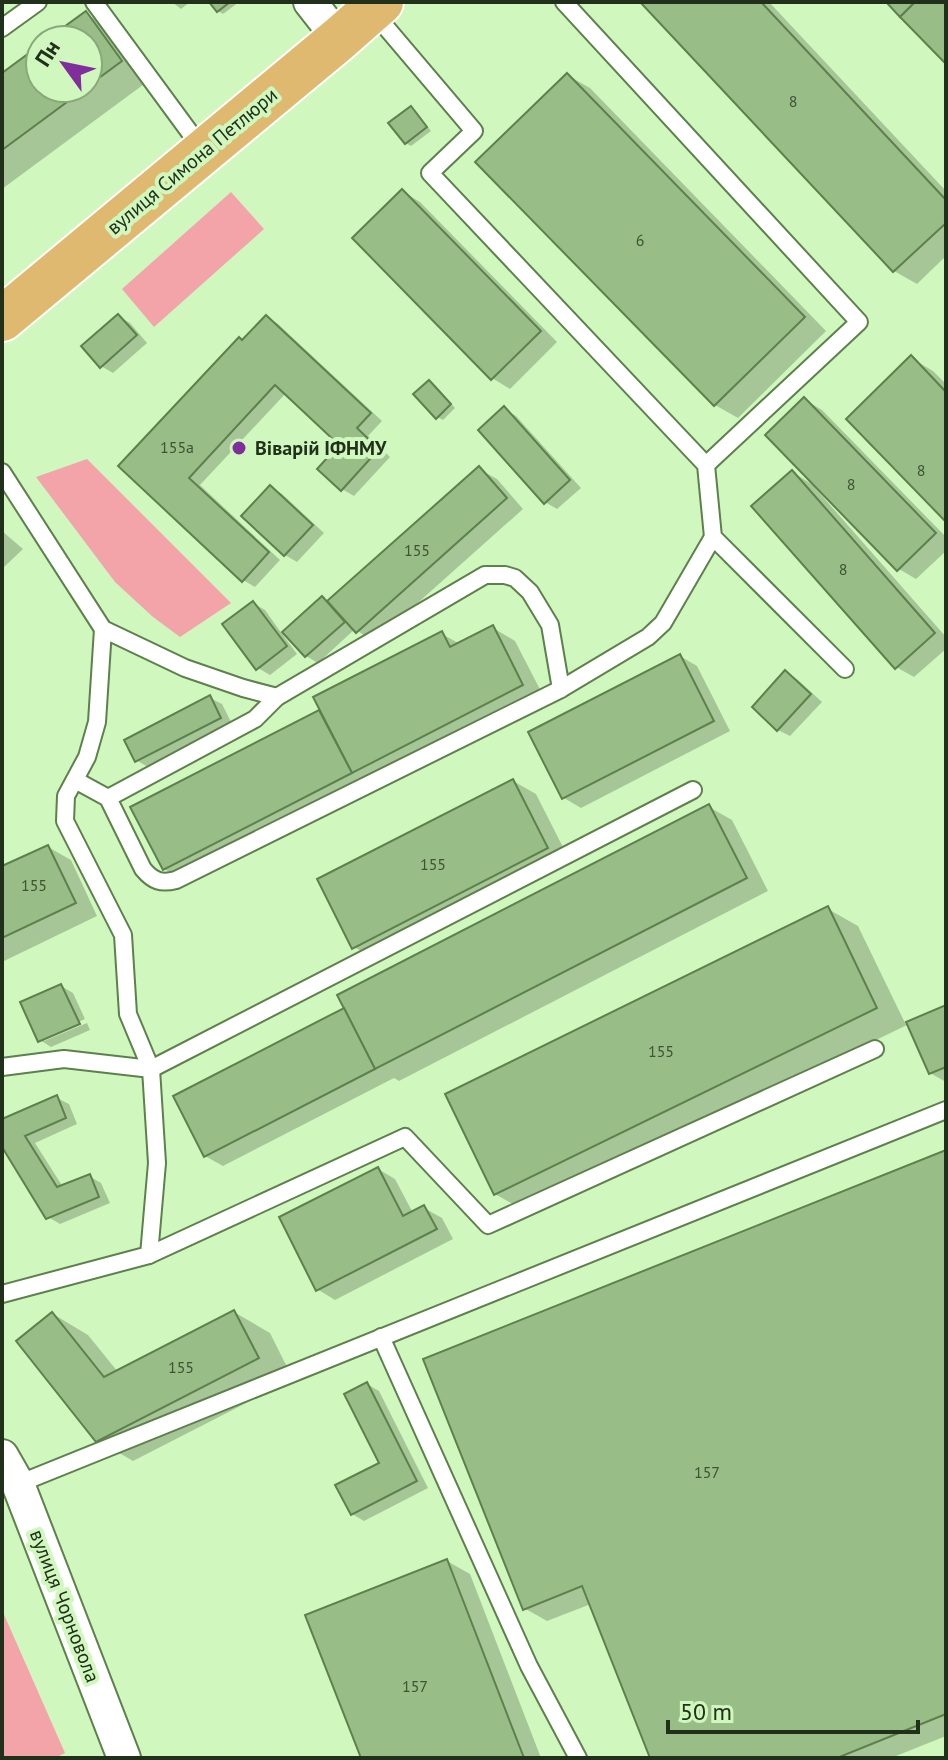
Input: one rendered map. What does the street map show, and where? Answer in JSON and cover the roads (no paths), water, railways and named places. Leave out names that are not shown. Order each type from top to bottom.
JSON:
[{"type":"main road","name":"вулиця Симона Петлюри","points":[[2,319],[377,6]]},
{"type":"street","points":[[310,2],[339,39]]},
{"type":"street","name":"вулиця Чорновола","points":[[2,1456],[18,1484],[124,1758]]},
{"type":"lane","points":[[2,28],[38,2]]},
{"type":"lane","points":[[94,2],[203,151]]},
{"type":"lane","points":[[564,2],[859,322],[706,465]]},
{"type":"lane","points":[[75,780],[108,798],[151,879],[164,883],[176,880],[561,689],[656,631],[669,615],[713,537],[706,465],[430,173],[474,131],[377,6]]},
{"type":"lane","points":[[2,472],[103,629],[185,668],[277,697]]},
{"type":"lane","points":[[713,537],[845,669]]},
{"type":"lane","points":[[108,798],[255,719],[277,697],[485,575],[515,578],[550,625],[561,689]]},
{"type":"lane","points":[[103,629],[97,722],[87,757],[66,796],[65,821],[123,935],[128,1014],[151,1069],[157,1163],[149,1255]]},
{"type":"lane","points":[[2,1067],[64,1059],[151,1069],[693,790]]},
{"type":"lane","points":[[2,1294],[149,1255],[405,1137],[488,1225],[875,1049]]},
{"type":"lane","points":[[18,1484],[946,1110]]},
{"type":"lane","points":[[381,1337],[529,1666],[578,1758]]},
{"type":"place","name":"Віварій ІФНМУ","points":[[239,448]]}]
